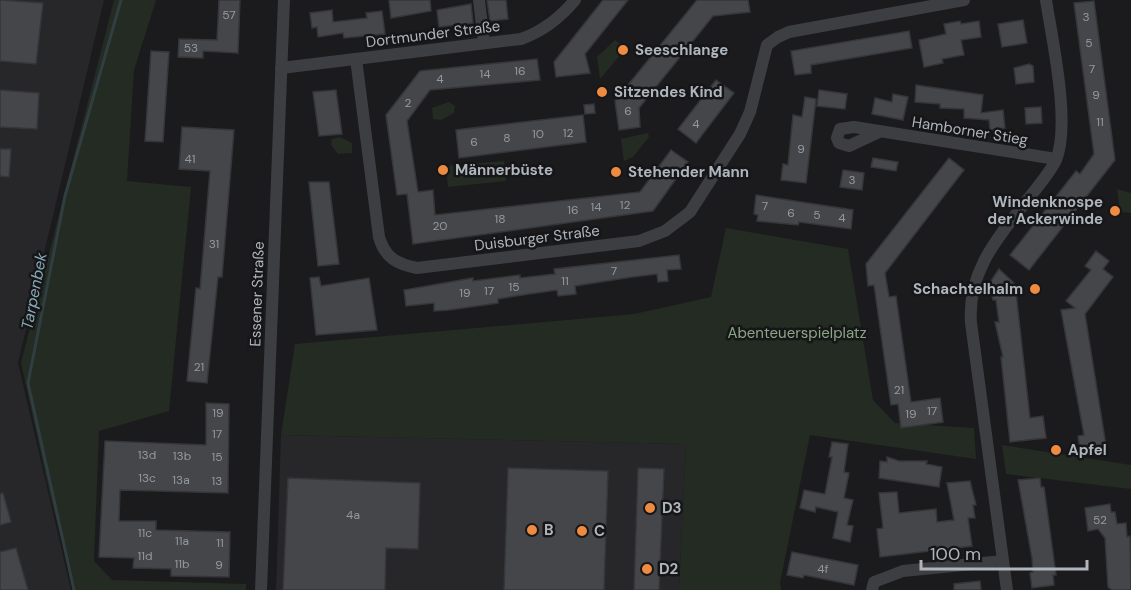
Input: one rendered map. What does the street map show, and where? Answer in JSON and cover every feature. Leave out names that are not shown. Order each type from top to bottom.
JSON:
[{"type":"street","name":"Essener Straße","points":[[261,590],[284,0]]},
{"type":"street","points":[[479,0],[484,42]]},
{"type":"street","name":"Dortmunder Straße","points":[[281,68],[533,35],[562,16],[574,0]]},
{"type":"street","name":"Duisburger Straße","points":[[356,58],[379,237],[386,255],[397,262],[417,268],[639,241],[665,231],[690,212],[740,134],[750,112],[763,55],[774,39],[789,32],[964,0]]},
{"type":"street","points":[[1006,590],[971,323],[972,290],[986,256],[1056,159],[1061,116],[1046,0]]},
{"type":"street","name":"Hamborner Stieg","points":[[879,132],[1056,159]]},
{"type":"street","points":[[872,590],[874,582],[903,572],[1003,561]]},
{"type":"shaded area","points":[[0,0],[104,0],[18,363],[71,590],[0,590]]},
{"type":"shaded area","points":[[281,435],[686,444],[679,590],[276,590]]},
{"type":"green space","points":[[114,0],[156,0],[134,70],[127,181],[191,187],[169,411],[99,431],[94,561],[112,580],[246,584],[246,590],[74,590],[49,490],[21,363]]},
{"type":"green space","points":[[615,40],[626,48],[600,79],[597,57]]},
{"type":"green space","points":[[449,102],[455,106],[454,113],[441,120],[433,119],[432,108]]},
{"type":"green space","points":[[648,133],[649,137],[633,157],[624,161],[621,139]]},
{"type":"green space","points":[[340,137],[352,143],[352,153],[338,154],[331,145],[332,139]]},
{"type":"green space","points":[[504,161],[506,181],[448,187],[446,166]]},
{"type":"green space","points":[[1117,189],[1131,193],[1131,213],[1120,212]]},
{"type":"green space","name":"Abenteuerspielplatz","points":[[726,228],[848,249],[873,400],[895,423],[974,428],[976,459],[810,435],[780,583],[781,590],[679,590],[686,444],[281,435],[295,344],[634,314],[711,297]]},
{"type":"green space","points":[[1002,445],[1131,465],[1131,489],[1006,474]]},
{"type":"building","points":[[0,0],[43,3],[36,64],[0,61]]},
{"type":"building","points":[[219,0],[240,0],[238,53],[203,51],[203,58],[178,57],[179,39],[217,40]]},
{"type":"building","points":[[389,0],[430,0],[431,11],[391,18]]},
{"type":"building","points":[[487,0],[506,0],[508,19],[490,21]]},
{"type":"building","points":[[603,0],[628,0],[585,54],[590,73],[556,77],[554,62]]},
{"type":"building","points":[[697,0],[748,0],[750,12],[713,16],[639,108],[640,127],[619,130],[615,101]]},
{"type":"building","points":[[1094,1],[1115,160],[1029,270],[1010,255],[1076,171],[1080,174],[1094,154],[1074,3]]},
{"type":"building","points":[[471,4],[473,23],[439,27],[437,10]]},
{"type":"building","points":[[332,10],[333,22],[367,18],[366,13],[382,11],[385,34],[344,38],[343,33],[318,37],[317,27],[312,28],[310,13]]},
{"type":"building","points":[[1023,20],[1027,43],[1002,47],[998,24]]},
{"type":"building","points":[[960,21],[961,24],[979,21],[981,37],[961,40],[964,55],[942,59],[943,63],[924,67],[919,40],[946,34],[944,24]]},
{"type":"building","points":[[909,31],[912,48],[811,65],[811,73],[795,75],[791,51]]},
{"type":"building","points":[[151,51],[169,52],[163,142],[145,141]]},
{"type":"building","points":[[537,59],[540,80],[430,90],[407,121],[418,192],[433,190],[435,215],[640,192],[671,150],[688,162],[653,211],[413,244],[407,194],[397,195],[386,115],[420,71]]},
{"type":"building","points":[[1029,64],[1033,66],[1034,82],[1016,84],[1014,68]]},
{"type":"building","points":[[716,80],[734,93],[696,143],[678,129]]},
{"type":"building","points":[[916,85],[983,95],[981,113],[1003,110],[1005,128],[990,130],[989,120],[964,118],[964,109],[940,108],[940,104],[915,102]]},
{"type":"building","points":[[0,90],[39,93],[37,129],[0,127]]},
{"type":"building","points":[[336,90],[342,134],[319,136],[313,92]]},
{"type":"building","points":[[819,90],[847,94],[845,109],[817,106]]},
{"type":"building","points":[[893,94],[908,97],[903,120],[872,114],[875,98],[892,102]]},
{"type":"building","points":[[805,97],[816,99],[806,183],[781,180],[783,164],[788,165],[793,115],[802,117]]},
{"type":"building","points":[[594,104],[595,113],[585,114],[584,105]]},
{"type":"building","points":[[1041,107],[1042,123],[1026,124],[1025,108]]},
{"type":"building","points":[[583,115],[586,142],[459,158],[456,130]]},
{"type":"building","points":[[182,127],[234,130],[222,277],[218,277],[207,383],[187,381],[196,288],[200,289],[210,171],[179,169]]},
{"type":"building","points":[[0,149],[11,149],[9,177],[0,176]]},
{"type":"building","points":[[873,158],[898,162],[896,171],[871,167]]},
{"type":"building","points":[[949,158],[964,170],[885,273],[889,297],[896,296],[911,402],[940,398],[943,422],[901,428],[898,404],[891,405],[874,285],[868,286],[866,264]]},
{"type":"building","points":[[843,170],[864,173],[862,190],[840,187]]},
{"type":"building","points":[[309,182],[329,182],[339,264],[318,266]]},
{"type":"building","points":[[756,195],[853,210],[851,229],[799,222],[798,225],[757,221],[758,215],[754,214]]},
{"type":"building","points":[[1096,251],[1109,261],[1103,269],[1113,277],[1085,314],[1107,452],[1081,456],[1078,436],[1084,435],[1061,310],[1075,308],[1066,301],[1091,270],[1085,266]]},
{"type":"building","points":[[679,255],[681,269],[667,270],[668,281],[658,282],[657,274],[632,277],[575,286],[576,294],[558,296],[557,290],[498,299],[498,303],[449,310],[434,311],[434,303],[406,306],[404,290],[473,278],[473,281],[520,275],[520,278],[555,274],[554,269]]},
{"type":"building","points":[[999,269],[1015,284],[1030,418],[1043,416],[1046,438],[1010,442],[1001,357],[1003,357],[995,322],[999,322],[996,300],[993,300],[989,284]]},
{"type":"building","points":[[319,277],[321,286],[369,278],[377,330],[316,335],[310,278]]},
{"type":"building","points":[[206,403],[229,404],[228,493],[120,490],[119,521],[156,521],[156,530],[230,532],[229,577],[171,576],[171,569],[133,568],[134,558],[99,557],[105,441],[206,445]]},
{"type":"building","points":[[832,442],[848,444],[844,472],[849,473],[844,498],[853,500],[847,525],[853,526],[850,542],[833,538],[838,512],[816,507],[815,512],[800,508],[804,490],[825,494],[832,457],[829,457]]},
{"type":"building","points":[[887,457],[899,461],[927,461],[926,464],[942,467],[939,487],[879,478],[880,461],[887,462]]},
{"type":"building","points":[[508,468],[608,471],[604,590],[504,590]]},
{"type":"building","name":"D3","points":[[638,468],[664,469],[659,590],[634,590]]},
{"type":"building","points":[[288,478],[420,483],[418,549],[386,548],[385,590],[283,590]]},
{"type":"building","points":[[1040,478],[1041,487],[1044,487],[1056,575],[1053,575],[1054,585],[1032,588],[1030,573],[1033,572],[1032,558],[1018,480]]},
{"type":"building","points":[[970,481],[976,505],[973,505],[975,518],[968,518],[972,546],[880,557],[877,529],[883,528],[879,493],[897,492],[899,513],[936,509],[937,522],[954,520],[947,483]]},
{"type":"building","points":[[3,493],[11,522],[0,525],[0,494]]},
{"type":"building","points":[[1110,504],[1111,512],[1115,512],[1117,524],[1126,523],[1127,537],[1130,536],[1131,590],[1112,590],[1108,587],[1105,538],[1098,529],[1088,531],[1085,508]]},
{"type":"building","points":[[16,548],[28,590],[0,590],[0,552]]},
{"type":"building","points":[[792,552],[858,565],[854,585],[804,575],[803,578],[787,575]]},
{"type":"building","points":[[980,581],[981,590],[954,590],[954,584]]},
{"type":"waterway","name":"Tarpenbek","points":[[74,590],[28,383],[65,196],[121,0]]},
{"type":"place","name":"Seeschlange","points":[[623,50]]},
{"type":"place","name":"Sitzendes Kind","points":[[602,92]]},
{"type":"place","name":"Männerbüste","points":[[443,170]]},
{"type":"place","name":"Stehender Mann","points":[[616,172]]},
{"type":"place","name":"Windenknospe der Ackerwinde","points":[[1115,211]]},
{"type":"place","name":"Schachtelhalm","points":[[1035,289]]},
{"type":"place","name":"Apfel","points":[[1056,450]]},
{"type":"place","name":"D3","points":[[650,508]]},
{"type":"place","name":"B","points":[[532,530]]},
{"type":"place","name":"C","points":[[582,531]]},
{"type":"place","name":"D2","points":[[647,569]]}]
